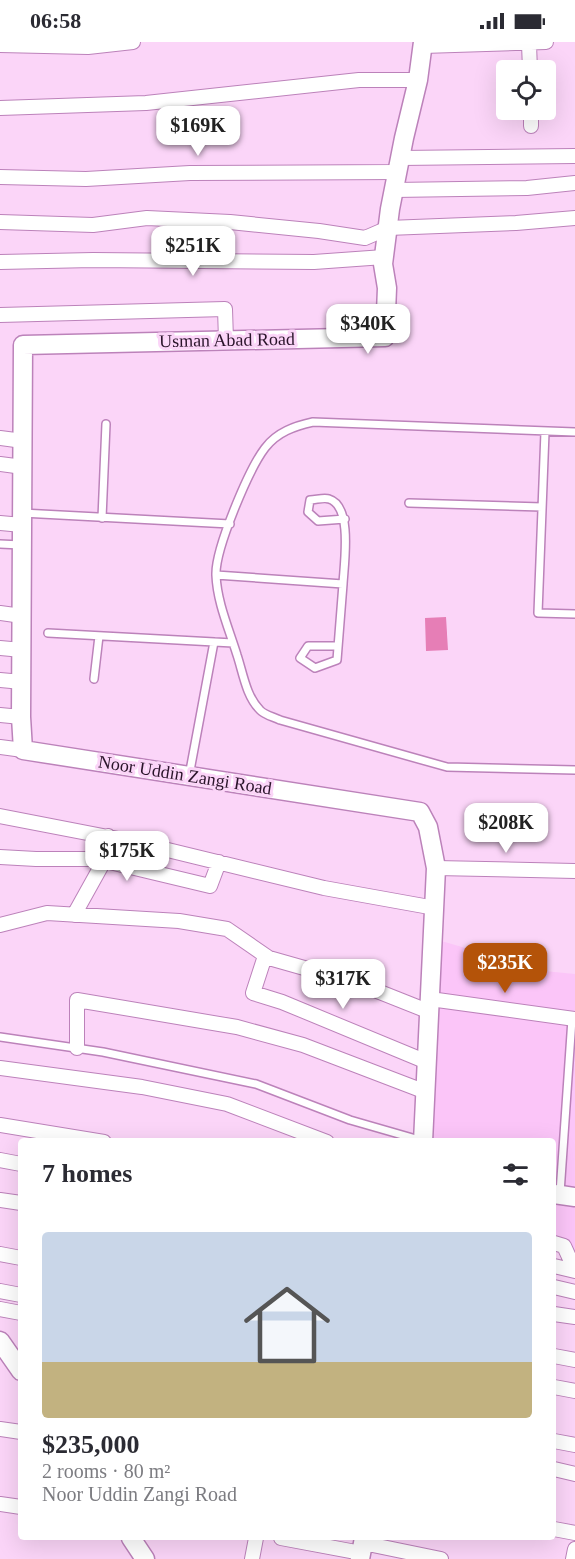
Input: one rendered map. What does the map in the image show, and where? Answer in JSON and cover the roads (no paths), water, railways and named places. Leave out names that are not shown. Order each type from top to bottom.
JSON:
[{"type":"street","points":[[0,45],[88,47],[133,42]]},
{"type":"street","points":[[423,44],[546,42]]},
{"type":"street","name":"Usman Abad Road","points":[[23,441],[23,345],[385,337],[387,288],[384,257],[394,190],[418,81],[423,44]]},
{"type":"street","points":[[529,44],[530,60]]},
{"type":"street","points":[[0,108],[146,104],[359,80],[418,81]]},
{"type":"street","points":[[531,120],[531,126]]},
{"type":"street","points":[[0,177],[86,179],[575,156]]},
{"type":"street","points":[[394,190],[527,188],[575,183]]},
{"type":"street","points":[[0,222],[93,225],[147,218],[296,228],[365,238],[388,228],[516,223],[575,218]]},
{"type":"street","points":[[0,262],[93,260],[314,262],[384,257]]},
{"type":"street","points":[[0,315],[225,309],[226,340]]},
{"type":"street","points":[[0,438],[23,441],[21,717],[23,750],[0,747]]},
{"type":"street","points":[[0,464],[23,467]]},
{"type":"street","points":[[0,523],[22,519]]},
{"type":"street","points":[[0,613],[22,616]]},
{"type":"street","points":[[0,648],[22,650]]},
{"type":"street","points":[[0,680],[22,682]]},
{"type":"street","points":[[0,715],[21,717]]},
{"type":"street","name":"Noor Uddin Zangi Road","points":[[23,750],[420,812],[428,826],[436,868],[423,1138]]},
{"type":"street","points":[[0,816],[108,836],[324,888],[435,908]]},
{"type":"street","points":[[74,915],[104,861],[108,836]]},
{"type":"street","points":[[0,857],[104,861],[210,886],[219,862]]},
{"type":"street","points":[[436,868],[575,871]]},
{"type":"street","points":[[0,925],[47,913],[179,921],[226,929],[265,956],[430,1005],[574,1019]]},
{"type":"street","points":[[265,956],[253,993],[282,1002],[427,1062]]},
{"type":"street","points":[[77,1048],[77,1000],[237,1027],[303,1045],[426,1092]]},
{"type":"street","points":[[0,1068],[142,1087],[227,1104],[316,1138]]},
{"type":"street","points":[[0,1125],[87,1138]]},
{"type":"street","points":[[0,1160],[18,1163]]},
{"type":"street","points":[[0,1200],[18,1203]]},
{"type":"street","points":[[556,1244],[564,1246],[575,1271]]},
{"type":"street","points":[[0,1254],[18,1257]]},
{"type":"street","points":[[556,1266],[575,1271]]},
{"type":"street","points":[[556,1287],[575,1292]]},
{"type":"street","points":[[0,1292],[18,1294]]},
{"type":"street","points":[[0,1309],[18,1312]]},
{"type":"street","points":[[556,1314],[575,1317]]},
{"type":"street","points":[[0,1341],[13,1361]]},
{"type":"street","points":[[556,1356],[575,1360]]},
{"type":"street","points":[[556,1387],[575,1391]]},
{"type":"street","points":[[0,1429],[18,1432]]},
{"type":"street","points":[[556,1442],[575,1445]]},
{"type":"street","points":[[556,1469],[575,1474]]},
{"type":"street","points":[[0,1504],[18,1506]]},
{"type":"street","points":[[556,1529],[575,1533]]},
{"type":"street","points":[[132,1540],[145,1559]]},
{"type":"street","points":[[252,1559],[256,1540]]},
{"type":"street","points":[[297,1540],[435,1558]]},
{"type":"street","points":[[573,1559],[575,1549]]},
{"type":"lane","points":[[575,432],[313,422],[292,427],[277,436],[266,447],[239,498],[217,558],[216,575],[219,598],[233,644],[249,693],[260,711],[280,720],[447,766],[575,770]]},
{"type":"lane","points":[[102,518],[106,424]]},
{"type":"lane","points":[[544,432],[538,613],[575,614]]},
{"type":"lane","points":[[338,646],[308,646],[300,658],[315,668],[337,660],[343,584],[345,519],[338,505],[330,499],[310,500],[308,512],[318,521],[345,519]]},
{"type":"lane","points":[[409,503],[542,507]]},
{"type":"lane","points":[[22,519],[102,518],[230,524]]},
{"type":"lane","points":[[0,544],[22,545]]},
{"type":"lane","points":[[216,575],[343,584]]},
{"type":"lane","points":[[48,633],[233,644]]},
{"type":"lane","points":[[94,679],[99,636]]},
{"type":"lane","points":[[189,776],[214,642]]},
{"type":"lane","points":[[563,1196],[574,1019]]},
{"type":"lane","points":[[0,1037],[103,1052],[256,1084],[350,1120],[413,1138]]}]
